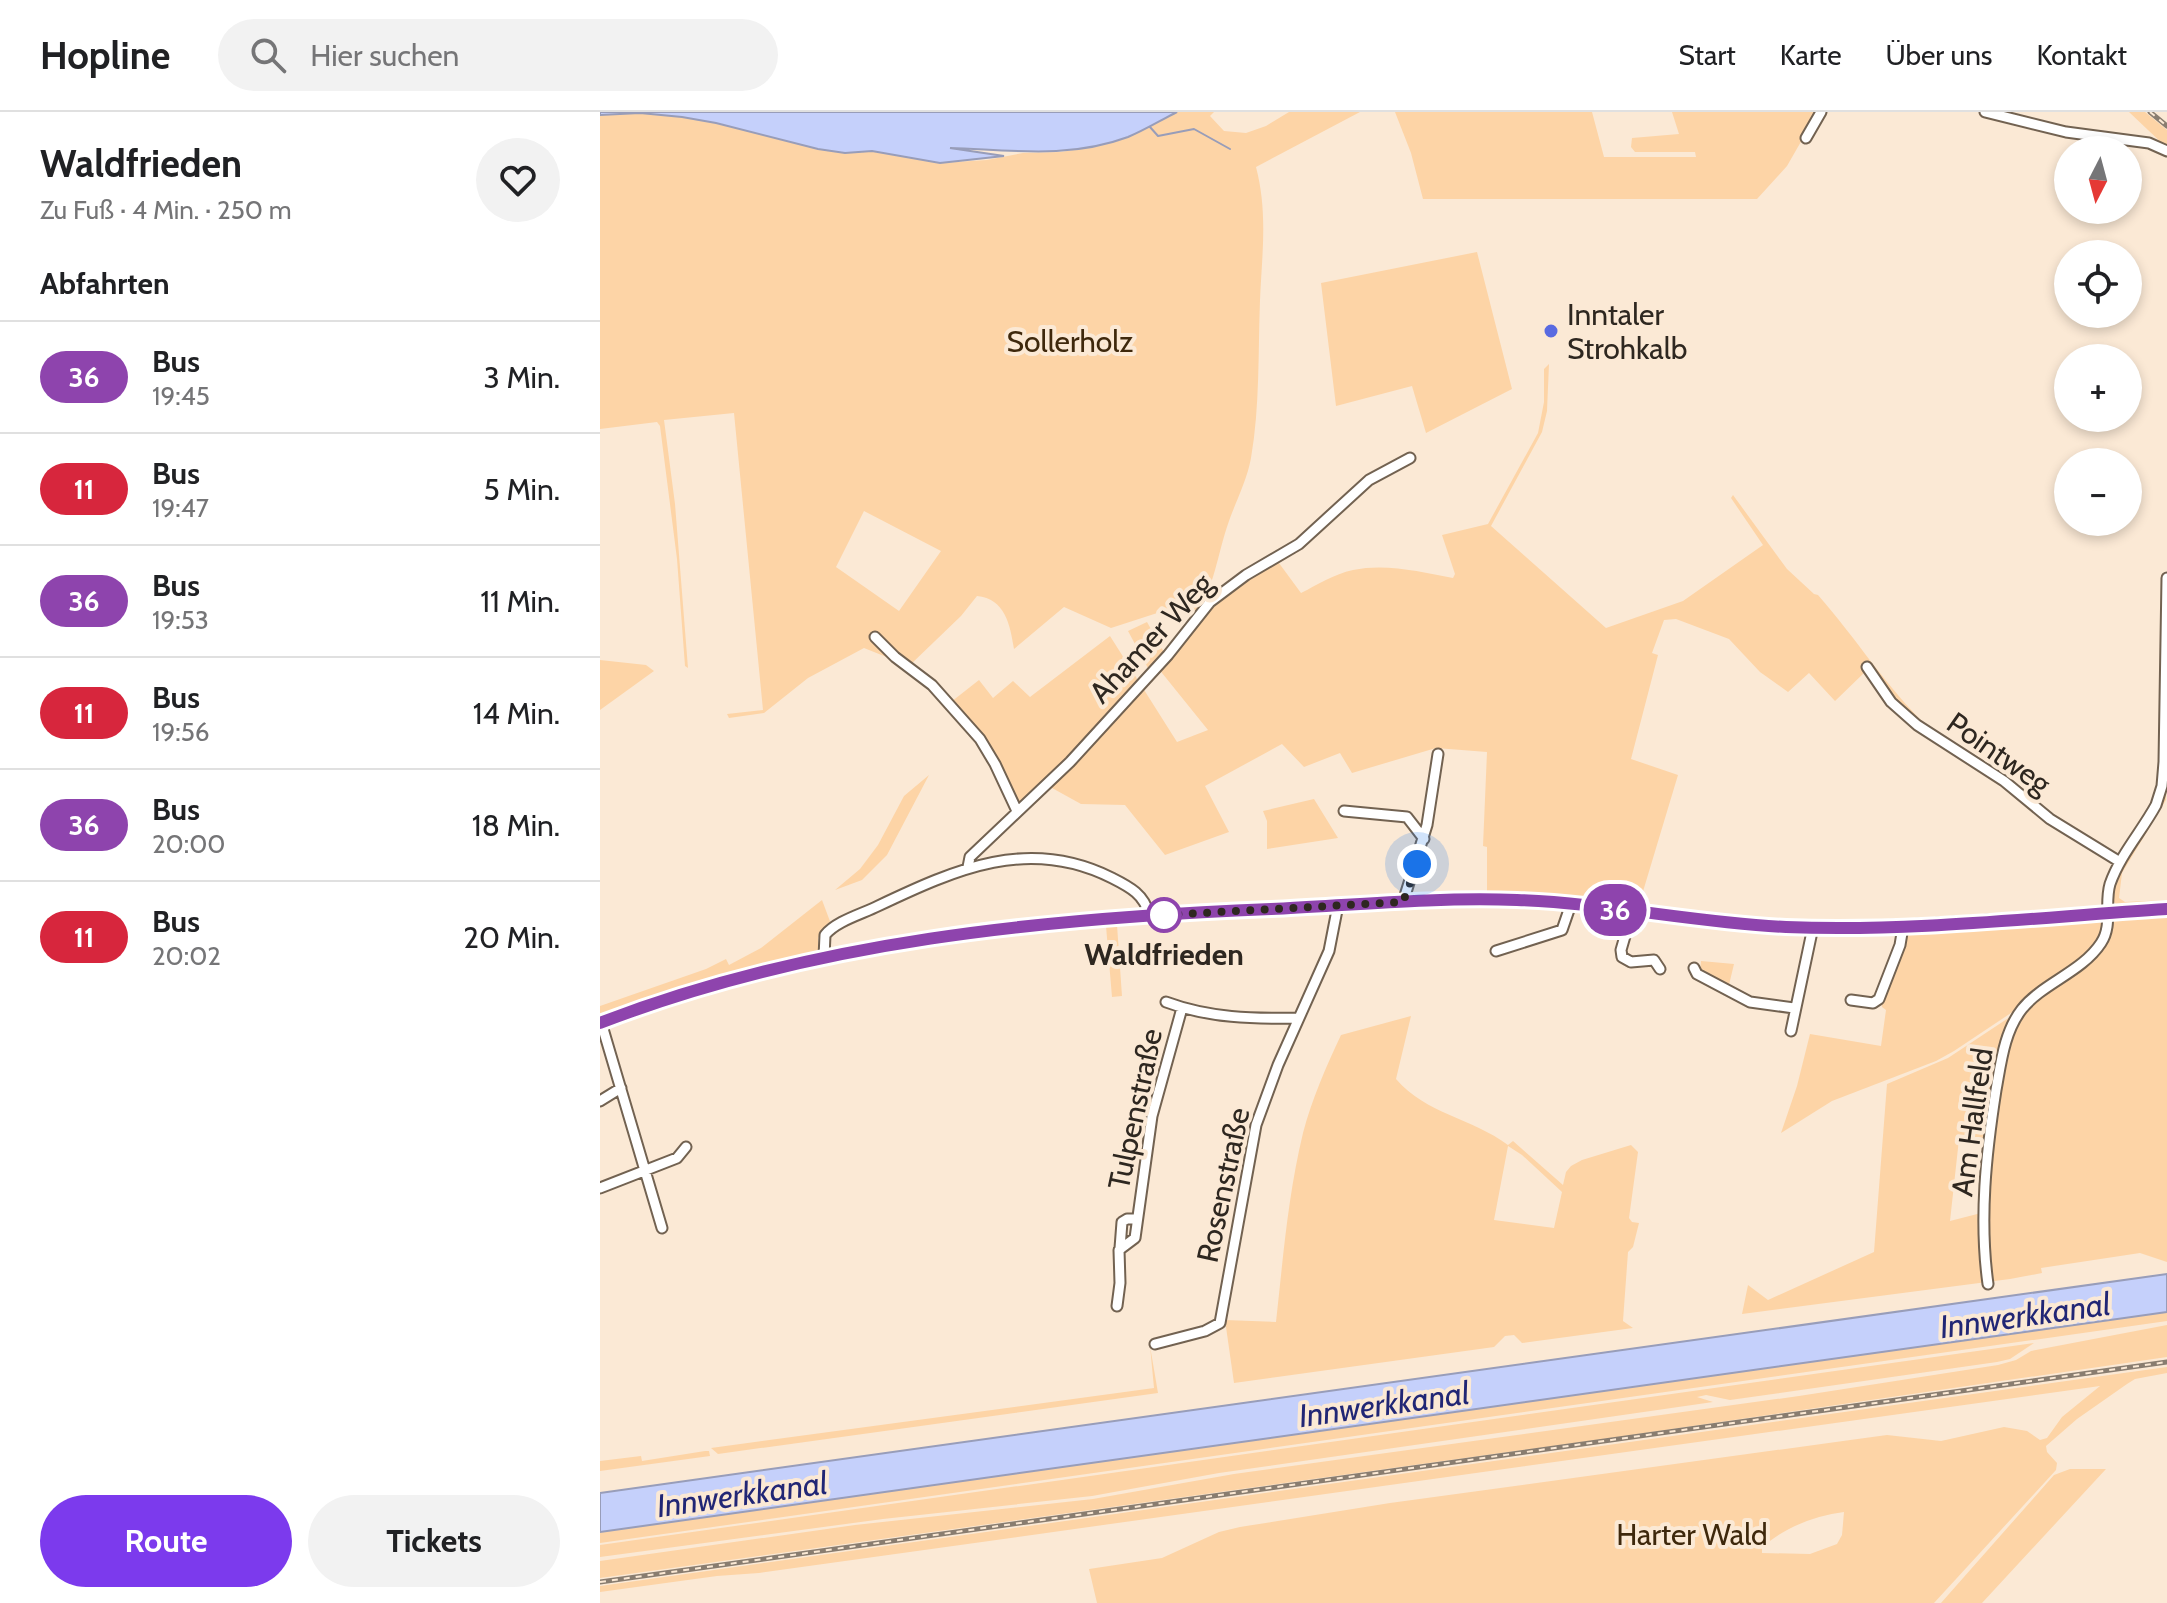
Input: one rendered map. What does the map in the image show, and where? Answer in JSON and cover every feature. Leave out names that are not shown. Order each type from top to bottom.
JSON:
[{"type":"street","points":[[1806,138],[1821,112]]},
{"type":"street","points":[[1985,112],[2066,132],[2149,143],[2167,151]]},
{"type":"street","name":"Ahamer Weg","points":[[968,867],[970,857],[1070,762],[1168,655],[1218,594],[1299,544],[1369,480],[1410,458]]},
{"type":"street","name":"Am Hallfeld","points":[[1988,1284],[1984,1244],[1985,1177],[2007,1037],[2025,1006],[2099,946],[2106,933],[2109,887],[2120,862],[2156,805],[2162,786],[2167,578]]},
{"type":"street","points":[[875,637],[895,657],[922,675],[980,739],[1017,811]]},
{"type":"street","name":"Pointweg","points":[[1867,667],[1891,702],[1917,725],[2004,781],[2050,819],[2120,862]]},
{"type":"street","points":[[1403,902],[1424,839],[1438,754]]},
{"type":"street","points":[[1344,811],[1407,817],[1424,839]]},
{"type":"street","points":[[824,957],[823,939],[827,931],[882,904],[968,867],[1028,858],[1076,863],[1116,880],[1142,896],[1149,915]]},
{"type":"street","points":[[662,1228],[601,1022],[707,986],[824,957],[962,935],[1149,915],[1418,901],[1514,900],[1712,922],[1813,927],[1903,927],[2167,909]]},
{"type":"street","points":[[1496,951],[1562,930],[1571,904]]},
{"type":"street","name":"Rosenstraße","points":[[1155,1344],[1205,1331],[1220,1323],[1253,1136],[1274,1075],[1329,951],[1338,905]]},
{"type":"street","points":[[1632,912],[1621,950],[1622,957],[1631,962],[1654,960],[1660,969]]},
{"type":"street","points":[[1791,1031],[1813,927]]},
{"type":"street","points":[[1851,1000],[1873,1003],[1879,999],[1900,945],[1903,927]]},
{"type":"street","points":[[1694,968],[1697,974],[1750,1002],[1794,1008]]},
{"type":"street","points":[[1166,1002],[1230,1017],[1299,1018]]},
{"type":"street","name":"Tulpenstraße","points":[[1120,1248],[1135,1238],[1152,1116],[1182,1008]]},
{"type":"street","points":[[600,1101],[621,1088]]},
{"type":"street","points":[[600,1188],[677,1158],[686,1147]]},
{"type":"street","name":"Tulpenstraße","points":[[1117,1306],[1122,1222],[1137,1219]]},
{"type":"green space","name":"Sollerholz","points":[[1177,112],[1214,112],[1210,116],[1224,131],[1246,133],[1266,126],[1289,112],[1360,112],[1256,167],[1263,233],[1254,439],[1247,474],[1201,606],[1194,616],[1185,604],[1111,628],[1064,607],[1014,649],[1008,622],[1000,607],[977,596],[961,616],[909,666],[864,648],[808,678],[764,713],[729,718],[727,714],[763,710],[734,413],[664,420],[675,504],[688,668],[685,666],[677,559],[660,426],[657,422],[600,429],[600,115],[640,113],[682,117],[818,149],[845,153],[872,151],[940,163],[987,160],[1023,153],[1061,152],[1128,136]],"holes":[[[864,511],[941,551],[899,611],[836,567]]]},
{"type":"green space","points":[[1395,112],[1592,112],[1604,157],[1696,157],[1695,152],[1635,152],[1631,147],[1632,138],[1679,134],[1672,112],[1818,112],[1787,166],[1757,199],[1423,199],[1411,153]]},
{"type":"green space","points":[[2129,112],[2145,112],[2167,130],[2167,148]]},
{"type":"green space","points":[[1477,252],[1512,389],[1426,433],[1412,386],[1336,406],[1321,283]]},
{"type":"green space","points":[[1549,364],[1547,411],[1542,432],[1491,526],[1606,628],[1683,601],[1763,545],[1731,498],[1733,495],[1787,569],[1818,595],[1898,696],[1928,727],[1916,722],[1865,672],[1835,701],[1809,673],[1788,692],[1760,672],[1729,639],[1676,619],[1664,620],[1652,653],[1658,655],[1631,759],[1678,775],[1638,908],[1487,895],[1487,847],[1483,846],[1487,752],[1436,748],[1352,773],[1340,753],[1304,767],[1282,744],[1205,786],[1229,832],[1165,855],[1125,805],[1081,804],[1043,783],[1022,802],[1015,802],[999,767],[951,702],[979,680],[993,698],[1013,681],[1030,697],[1110,636],[1177,742],[1208,730],[1158,668],[1206,608],[1276,559],[1301,593],[1339,574],[1365,568],[1403,569],[1453,578],[1455,574],[1442,535],[1488,524],[1538,433],[1544,402],[1544,369]]},
{"type":"green space","points":[[1147,622],[1165,654],[1149,670],[1128,631]]},
{"type":"green space","points":[[600,660],[646,665],[654,671],[600,710]]},
{"type":"green space","points":[[2167,766],[2166,800],[2122,873],[2119,898],[2125,902],[2167,900],[2167,905],[2118,906],[2112,900],[2113,888],[2128,856],[2154,815]]},
{"type":"green space","points":[[929,775],[887,855],[862,880],[835,890],[860,869],[878,845],[904,796]]},
{"type":"green space","points":[[1314,799],[1338,838],[1267,849],[1267,821],[1263,811]]},
{"type":"green space","points":[[822,900],[831,924],[818,938],[819,949],[813,956],[600,1018],[600,1006],[726,959],[729,965],[761,948]]},
{"type":"green space","points":[[2167,916],[2167,1262],[2140,1253],[2041,1268],[2042,1273],[2010,1279],[1742,1314],[1748,1285],[1768,1300],[1874,1252],[1887,1084],[1948,1058],[2019,1011],[2009,1029],[1987,1138],[1959,1139],[1950,1221],[1985,1212],[1987,1174],[2009,1038],[2024,1011],[2085,963],[2111,920]]},
{"type":"green space","points":[[2106,920],[2096,948],[2032,999],[1954,1051],[1936,1061],[1832,1101],[1781,1133],[1810,1034],[1881,1046],[1886,1010],[1882,1007],[1881,999],[1906,932]]},
{"type":"green space","points":[[1117,925],[1122,996],[1112,997],[1106,926]]},
{"type":"green space","points":[[1701,961],[1734,964],[1728,989],[1700,973]]},
{"type":"green space","points":[[1411,1016],[1396,1079],[1408,1091],[1435,1108],[1480,1128],[1508,1145],[1513,1141],[1563,1185],[1566,1172],[1582,1160],[1631,1145],[1638,1152],[1629,1218],[1639,1223],[1633,1247],[1628,1252],[1623,1321],[1633,1328],[1522,1343],[1514,1335],[1505,1336],[1494,1347],[1234,1383],[1225,1320],[1276,1322],[1290,1203],[1303,1133],[1341,1035]],"holes":[[[1508,1146],[1562,1192],[1554,1228],[1494,1220]]]},
{"type":"green space","points":[[2167,1312],[2167,1321],[600,1543],[600,1532]]},
{"type":"green space","points":[[2167,1325],[2167,1357],[1617,1437],[600,1578],[600,1561],[855,1525],[1093,1499],[1234,1474],[1799,1396],[1998,1365],[2016,1360],[2031,1351]]},
{"type":"green space","points":[[2034,1343],[2010,1359],[1997,1362],[1730,1400],[1706,1395],[1697,1397],[1713,1402],[1219,1473],[1092,1496],[883,1519],[600,1557],[600,1545]]},
{"type":"green space","points":[[1150,1346],[1158,1393],[718,1454],[711,1448],[1154,1388]]},
{"type":"green space","name":"Harter Wald","points":[[2167,1367],[2167,1373],[2135,1379],[2127,1384],[2077,1419],[2046,1446],[2047,1452],[2057,1463],[2056,1470],[1934,1603],[1097,1603],[1089,1569],[1162,1558],[1219,1532],[1240,1527],[1390,1503],[1887,1435],[1941,1441],[2004,1427],[2027,1431],[2040,1440],[2047,1438],[2062,1417],[2100,1386],[759,1573],[600,1592],[600,1586]],"holes":[[[1844,1512],[1842,1535],[1837,1544],[1810,1554],[1762,1553],[1762,1548],[1790,1528],[1822,1516]]]},
{"type":"green space","points":[[709,1451],[710,1456],[600,1471],[600,1461],[641,1456],[642,1461]]},
{"type":"green space","points":[[2070,1469],[2106,1469],[1982,1603],[1941,1603],[2054,1475]]},
{"type":"water","points":[[600,112],[1177,112],[1106,144],[1040,152],[950,148],[1004,156],[940,163],[872,151],[845,153],[818,149],[682,117],[640,113],[600,115]]},
{"type":"water","name":"Innwerkkanal","points":[[2167,1274],[2167,1312],[600,1532],[600,1493]]},
{"type":"waterway","points":[[1150,127],[1158,136],[1194,129],[1230,149]]},
{"type":"railway","points":[[2150,112],[2167,126]]},
{"type":"railway","points":[[600,1582],[2167,1362]]},
{"type":"bus line","name":"36","points":[[600,1023],[707,986],[824,957],[962,935],[1149,915],[1403,902],[1514,900],[1742,924],[1906,927],[2167,909]]},
{"type":"place","name":"Inntaler Strohkalb","points":[[1551,331]]},
{"type":"place","name":"Waldfrieden","points":[[1164,915]]},
{"type":"route","points":[[1164,915],[1403,902],[1417,864]]}]
